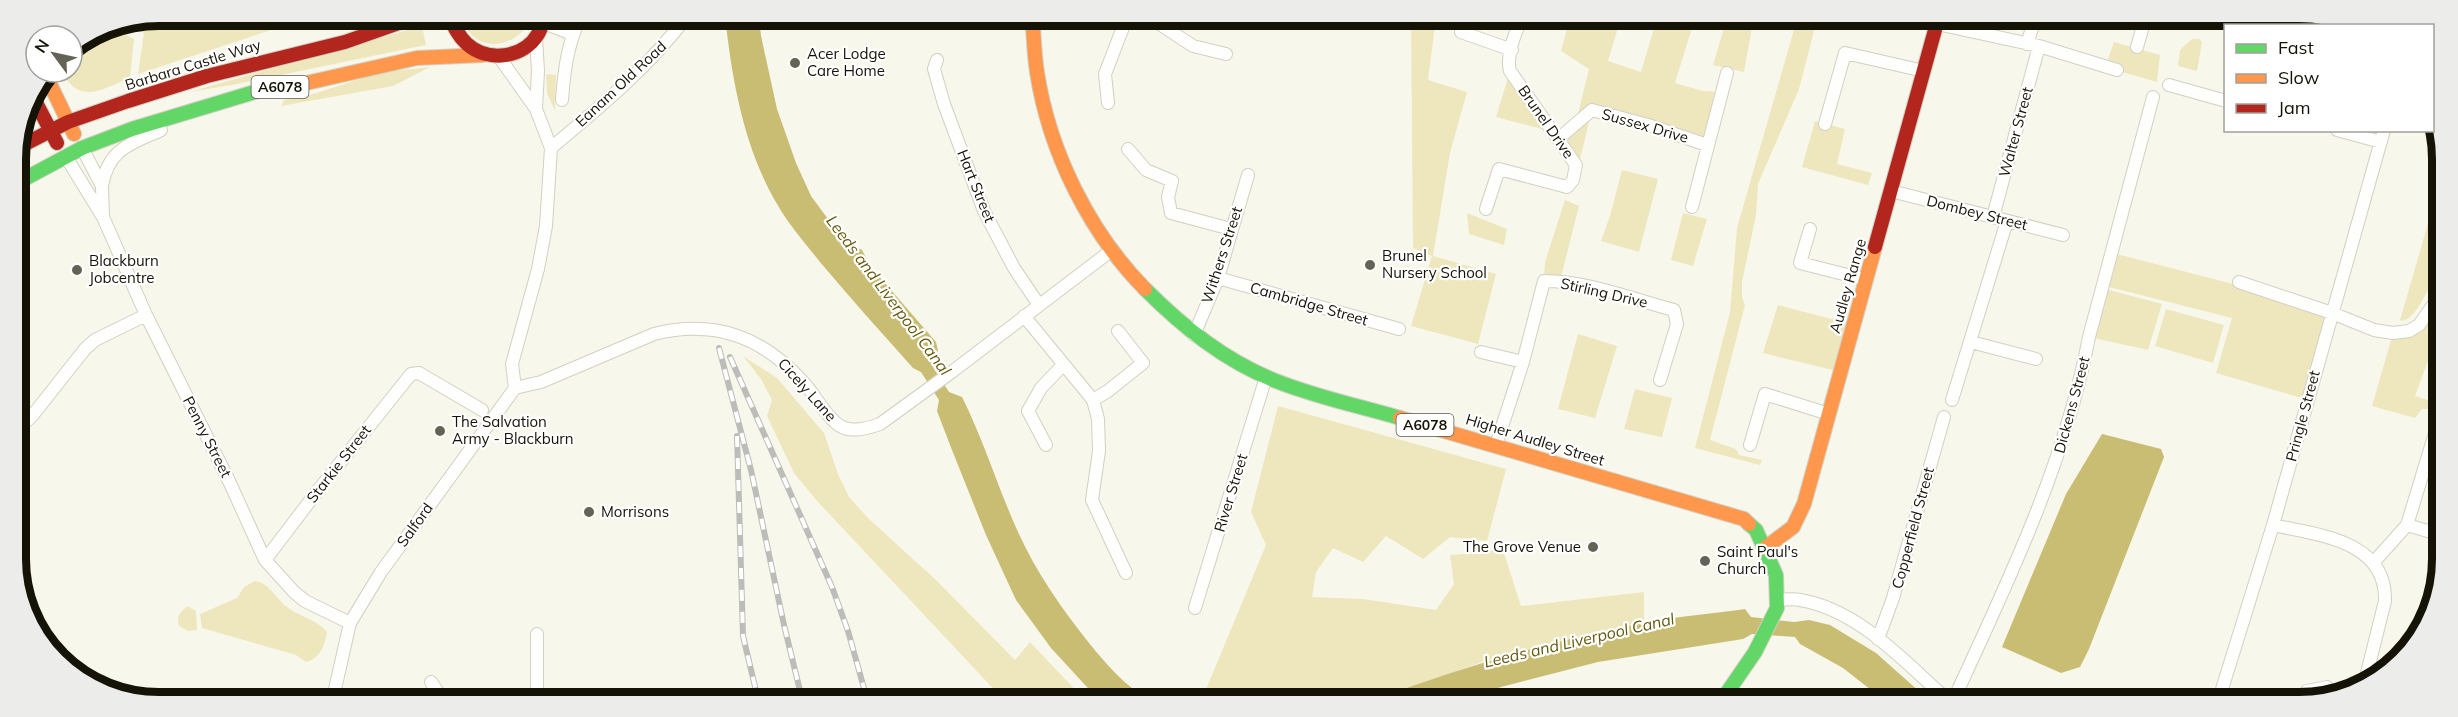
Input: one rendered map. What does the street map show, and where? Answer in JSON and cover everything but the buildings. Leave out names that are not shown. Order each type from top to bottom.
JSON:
[{"type":"main road","name":"Barbara Castle Way","points":[[27,143],[68,122],[207,76],[345,42],[391,26]]},
{"type":"main road","name":"A6078","points":[[454,26],[458,36],[469,47],[483,55]]},
{"type":"main road","name":"A6078","points":[[26,178],[82,148],[132,129],[258,90],[304,84],[417,58],[483,55],[499,57],[513,54],[526,48],[536,38],[541,26]]},
{"type":"main road","name":"Higher Audley Street","points":[[1033,26],[1036,71],[1043,104],[1053,135],[1089,216],[1112,250],[1148,293],[1194,335],[1231,360],[1289,387],[1744,519],[1756,530],[1766,548]]},
{"type":"main road","name":"Audley Range","points":[[1766,548],[1785,536],[1794,527],[1799,517],[1892,191],[1936,26]]},
{"type":"main road","points":[[50,84],[82,148]]},
{"type":"main road","points":[[108,123],[201,94],[231,99]]},
{"type":"main road","points":[[37,106],[49,131],[66,157]]},
{"type":"main road","points":[[49,131],[62,137],[75,136],[93,129]]},
{"type":"main road","points":[[30,157],[58,144],[71,143],[82,148]]},
{"type":"main road","name":"A6078","points":[[1766,548],[1776,575],[1777,604]]},
{"type":"main road","points":[[1728,691],[1755,652],[1777,604]]},
{"type":"street","points":[[557,26],[572,34]]},
{"type":"street","points":[[562,100],[564,73],[572,34],[576,26]]},
{"type":"street","name":"Eanam Old Road","points":[[551,148],[620,89],[668,41],[679,26]]},
{"type":"street","points":[[1108,103],[1105,74],[1123,26]]},
{"type":"street","points":[[1163,26],[1193,46],[1226,54]]},
{"type":"street","name":"Brunel Drive","points":[[1486,209],[1499,169],[1567,187],[1573,180],[1576,165],[1510,71],[1509,65],[1519,26]]},
{"type":"street","points":[[1954,26],[2033,45],[2116,70]]},
{"type":"street","name":"Walter Street","points":[[1993,217],[2033,45],[2034,26]]},
{"type":"street","points":[[2137,47],[2143,26]]},
{"type":"street","points":[[1461,32],[1512,50]]},
{"type":"street","points":[[536,38],[538,71],[536,108]]},
{"type":"street","points":[[1825,124],[1845,53],[1924,71]]},
{"type":"street","points":[[499,57],[536,108],[551,148],[546,226],[538,269],[512,364],[515,388]]},
{"type":"street","name":"Hart Street","points":[[937,60],[934,69],[939,87],[984,211],[1014,268],[1039,305]]},
{"type":"street","name":"Sussex Drive","points":[[1692,207],[1727,74]]},
{"type":"street","points":[[2169,85],[2224,99]]},
{"type":"street","name":"Dickens Street","points":[[1955,691],[2057,459],[2083,370],[2089,337],[2153,97]]},
{"type":"street","points":[[102,186],[108,166],[118,152],[128,145],[231,99]]},
{"type":"street","name":"Sussex Drive","points":[[1557,139],[1592,110],[1648,124],[1707,145]]},
{"type":"street","points":[[2352,132],[2382,136]]},
{"type":"street","name":"Pringle Street","points":[[2221,691],[2273,525],[2382,136]]},
{"type":"street","name":"Penny Street","points":[[82,148],[102,186],[103,217]]},
{"type":"street","points":[[1128,149],[1146,170],[1172,181],[1168,197],[1171,213],[1231,229]]},
{"type":"street","name":"Penny Street","points":[[66,157],[103,217],[146,315],[229,481],[265,560],[305,601],[350,623]]},
{"type":"street","name":"Withers Street","points":[[1194,335],[1218,278],[1248,175]]},
{"type":"street","name":"Dombey Street","points":[[1892,191],[2063,235]]},
{"type":"street","points":[[1952,400],[2007,221]]},
{"type":"street","points":[[1810,229],[1800,263],[1866,280]]},
{"type":"street","points":[[1112,250],[1024,316],[1093,400],[1098,418],[1099,451],[1092,500],[1126,573]]},
{"type":"street","name":"Cambridge Street","points":[[1218,278],[1399,329]]},
{"type":"street","name":"Stirling Drive","points":[[1496,446],[1523,362],[1544,281],[1560,281],[1674,310],[1677,324],[1660,380]]},
{"type":"street","points":[[2239,282],[2332,313],[2374,330],[2403,332],[2419,325],[2432,306]]},
{"type":"street","points":[[26,422],[85,349],[96,340],[146,315]]},
{"type":"street","name":"Cicely Lane","points":[[515,388],[541,382],[654,334],[673,330],[713,329],[737,335],[775,354],[804,383],[837,424],[850,429],[867,429],[880,423],[924,392],[1024,316]]},
{"type":"street","points":[[1093,400],[1143,363],[1118,331]]},
{"type":"street","points":[[1971,342],[2036,359]]},
{"type":"street","points":[[1481,352],[1523,362]]},
{"type":"street","points":[[1046,445],[1028,411],[1041,388],[1063,365]]},
{"type":"street","name":"Starkie Street","points":[[265,560],[406,379],[416,372],[482,410]]},
{"type":"street","name":"River Street","points":[[1195,608],[1266,377]]},
{"type":"street","name":"Salford","points":[[334,692],[350,623],[381,572],[515,388]]},
{"type":"street","points":[[1750,446],[1765,394],[1829,414]]},
{"type":"street","name":"Copperfield Street","points":[[1878,639],[1893,598],[1944,417]]},
{"type":"street","points":[[2373,563],[2407,525],[2432,443]]},
{"type":"street","points":[[2273,525],[2342,540],[2365,554],[2373,563],[2385,588],[2385,601],[2367,673]]},
{"type":"street","points":[[2407,525],[2432,532]]},
{"type":"street","points":[[1777,604],[1800,599],[1857,622],[1939,691]]},
{"type":"street","points":[[537,634],[537,692]]},
{"type":"street","points":[[431,682],[438,692]]},
{"type":"street","points":[[2307,691],[2327,687]]},
{"type":"shaded area","points":[[159,26],[283,26],[138,74],[144,33],[132,28]]},
{"type":"shaded area","points":[[422,26],[426,45],[189,92]]},
{"type":"shaded area","points":[[466,26],[526,26],[512,39],[493,44],[474,37]]},
{"type":"shaded area","points":[[1411,26],[1435,26],[1428,80],[1467,92],[1450,153],[1433,256],[1496,274],[1478,344],[1411,326],[1432,256],[1413,248]]},
{"type":"shaded area","points":[[1568,26],[1619,26],[1608,61],[1641,72],[1655,26],[1693,26],[1675,83],[1703,91],[1722,92],[1707,145],[1592,110],[1580,159],[1576,165],[1558,139],[1576,122],[1589,69],[1561,51]]},
{"type":"shaded area","points":[[1795,26],[1815,26],[1799,89],[1758,184],[1756,215],[1742,282],[1742,297],[1745,305],[1710,440],[1736,449],[1739,455],[1762,460],[1760,465],[1695,448],[1730,312],[1737,228]]},
{"type":"shaded area","points":[[1752,27],[1744,72],[1713,65],[1724,28]]},
{"type":"shaded area","points":[[120,31],[134,39],[130,78],[92,92],[76,89],[71,84],[84,84],[84,49],[100,39]]},
{"type":"shaded area","points":[[2192,39],[2199,39],[2202,42],[2197,71],[2178,66],[2180,50]]},
{"type":"shaded area","points":[[2114,42],[2160,55],[2157,82],[2105,67]]},
{"type":"shaded area","points":[[430,67],[393,86],[281,106],[284,100],[310,95],[382,72]]},
{"type":"shaded area","points":[[1510,71],[1553,132],[1496,117]]},
{"type":"shaded area","points":[[546,74],[556,75],[555,111],[547,93]]},
{"type":"shaded area","points":[[1815,121],[1845,129],[1837,164],[1872,173],[1868,185],[1802,167]]},
{"type":"shaded area","points":[[1622,170],[1658,179],[1639,252],[1601,241]]},
{"type":"shaded area","points":[[1565,200],[1579,206],[1560,281],[1544,281],[1545,262]]},
{"type":"shaded area","points":[[2432,210],[2432,283],[2418,308],[2409,318],[2400,320]]},
{"type":"shaded area","points":[[1467,213],[1507,229],[1504,245],[1469,234]]},
{"type":"shaded area","points":[[1683,213],[1707,219],[1693,266],[1671,260]]},
{"type":"shaded area","points":[[2113,253],[2237,285],[2332,313],[2305,399],[2216,373],[2232,318],[2105,286]]},
{"type":"shaded area","points":[[2102,288],[2162,304],[2148,350],[2089,337]]},
{"type":"shaded area","points":[[1778,305],[1854,325],[1841,372],[1763,353]]},
{"type":"shaded area","points":[[2166,309],[2224,325],[2213,363],[2155,346]]},
{"type":"shaded area","points":[[2428,313],[2432,316],[2432,350],[2415,396],[2432,401],[2432,406],[2430,409],[2422,409],[2415,418],[2372,406],[2393,333],[2409,331]]},
{"type":"shaded area","points":[[1578,334],[1617,346],[1595,418],[1558,409]]},
{"type":"shaded area","points":[[743,356],[777,378],[824,433],[838,474],[849,497],[869,519],[936,580],[1015,660],[1030,642],[1077,692],[996,692],[818,502],[794,473],[767,416],[772,400],[761,379]]},
{"type":"shaded area","points":[[1635,389],[1672,398],[1662,437],[1624,429]]},
{"type":"shaded area","points":[[1278,406],[1506,469],[1487,541],[1450,537],[1423,559],[1386,536],[1363,562],[1333,548],[1316,572],[1312,597],[1363,599],[1436,610],[1454,584],[1450,555],[1489,552],[1502,547],[1521,606],[1644,592],[1644,623],[1488,660],[1398,691],[1205,692],[1266,545],[1251,512]]},
{"type":"shaded area","points":[[255,581],[269,588],[287,607],[319,624],[327,632],[323,646],[315,658],[306,662],[296,655],[202,628],[200,614],[237,598],[244,587]]},
{"type":"shaded area","points":[[188,606],[196,611],[197,630],[188,631],[179,626],[179,614]]},
{"type":"water","name":"Leeds and Liverpool Canal","points":[[726,26],[760,26],[777,109],[796,163],[811,196],[842,238],[862,250],[871,267],[936,342],[938,351],[931,364],[949,392],[962,397],[1018,532],[1041,576],[1102,659],[1137,692],[1091,692],[1051,648],[1016,600],[986,535],[952,450],[937,411],[939,400],[921,372],[913,368],[843,289],[782,212],[756,160],[748,137],[731,64]]},
{"type":"water","points":[[2102,434],[2161,449],[2164,457],[2089,649],[2080,667],[2061,673],[2002,647],[2066,494]]},
{"type":"water","name":"Leeds and Liverpool Canal","points":[[1745,609],[1751,617],[1794,622],[1809,620],[1830,625],[1876,653],[1919,691],[1873,691],[1843,668],[1800,644],[1795,637],[1752,634],[1743,639],[1598,662],[1488,691],[1397,691],[1440,676],[1542,646],[1682,617]]},
{"type":"railway","points":[[719,348],[751,470],[800,692]]},
{"type":"railway","points":[[730,357],[832,587],[848,631],[865,692]]},
{"type":"railway","points":[[737,436],[743,636],[756,692]]},
{"type":"traffic: fast","points":[[26,178],[82,148],[132,129],[258,91],[293,86]]},
{"type":"traffic: fast","points":[[1145,289],[1190,330],[1239,364],[1306,392],[1400,418]]},
{"type":"traffic: fast","points":[[1728,691],[1755,652],[1777,608],[1776,575],[1756,530],[1749,524]]},
{"type":"traffic: slow","points":[[1033,26],[1036,65],[1043,102],[1051,131],[1074,189],[1106,242],[1145,289]]},
{"type":"traffic: slow","points":[[293,86],[417,58],[483,55]]},
{"type":"traffic: slow","points":[[50,84],[74,134]]},
{"type":"traffic: slow","points":[[1765,548],[1793,527],[1804,504],[1875,247]]},
{"type":"traffic: slow","points":[[1400,418],[1744,519],[1749,524]]},
{"type":"traffic: jam","points":[[27,143],[68,122],[128,101],[207,76],[345,42],[391,26]]},
{"type":"traffic: jam","points":[[455,26],[467,44],[485,54],[495,56],[515,53],[524,48],[532,42],[542,26]]},
{"type":"traffic: jam","points":[[1875,247],[1936,26]]},
{"type":"traffic: jam","points":[[37,105],[57,143]]},
{"type":"place","name":"Acer Lodge Care Home","points":[[795,63]]},
{"type":"place","name":"Brunel Nursery School","points":[[1370,265]]},
{"type":"place","name":"Blackburn Jobcentre","points":[[77,270]]},
{"type":"place","name":"The Salvation Army - Blackburn","points":[[440,431]]},
{"type":"place","name":"Morrisons","points":[[589,512]]},
{"type":"place","name":"The Grove Venue","points":[[1593,547]]},
{"type":"place","name":"Saint Paul's Church","points":[[1705,561]]}]
